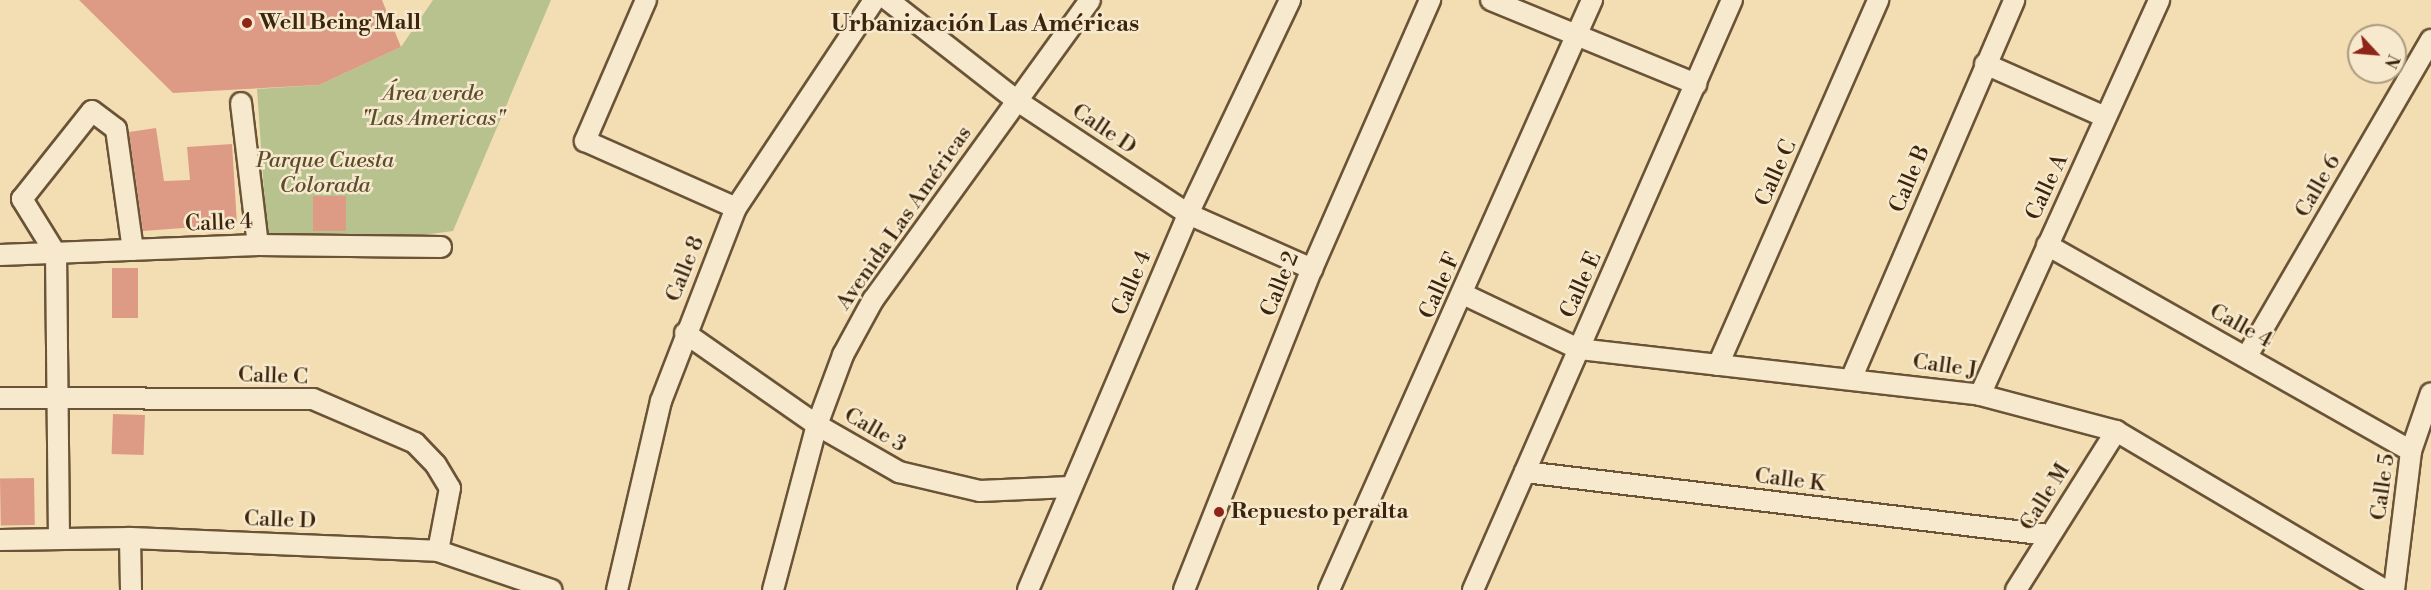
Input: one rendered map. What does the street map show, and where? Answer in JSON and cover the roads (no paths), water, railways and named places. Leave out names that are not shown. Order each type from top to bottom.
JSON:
[{"type":"street","points":[[646,0],[585,141],[736,208]]},
{"type":"street","name":"Calle 8","points":[[617,590],[661,401],[685,333],[736,208],[874,0]]},
{"type":"street","name":"Calle D","points":[[888,0],[1016,100],[1188,214],[1312,269]]},
{"type":"street","name":"Avenida Las Américas","points":[[773,590],[818,425],[843,355],[873,300],[1090,0]]},
{"type":"street","name":"Calle 4","points":[[1028,590],[1188,214],[1290,0]]},
{"type":"street","name":"Calle 2","points":[[1184,590],[1312,269],[1430,0]]},
{"type":"street","points":[[1491,0],[1696,84]]},
{"type":"street","name":"Calle F","points":[[1329,590],[1463,294],[1592,0]]},
{"type":"street","name":"Calle E","points":[[1473,590],[1732,0]]},
{"type":"street","name":"Calle C","points":[[1718,365],[1878,0]]},
{"type":"street","name":"Calle B","points":[[1852,377],[2014,0]]},
{"type":"street","name":"Calle A","points":[[1980,395],[2159,0]]},
{"type":"street","name":"Calle 6","points":[[2247,356],[2431,40]]},
{"type":"street","points":[[1985,64],[2105,117]]},
{"type":"street","points":[[242,103],[258,245]]},
{"type":"street","points":[[59,538],[56,254],[22,199],[77,122],[92,111],[116,129],[133,250]]},
{"type":"street","name":"Calle 4","points":[[0,255],[258,245],[441,247]]},
{"type":"street","name":"Calle 4","points":[[2046,245],[2247,356],[2411,452]]},
{"type":"street","name":"Calle J","points":[[1463,294],[1579,349],[1852,377],[1980,395],[2116,431],[2385,590]]},
{"type":"street","name":"Calle 3","points":[[685,333],[818,425],[899,472],[980,491],[1070,487]]},
{"type":"street","name":"Calle 5","points":[[2394,590],[2411,452],[2431,393]]},
{"type":"street","name":"Calle C","points":[[0,398],[313,399],[374,422],[415,443],[450,488],[438,551]]},
{"type":"street","name":"Calle M","points":[[2016,590],[2116,431]]},
{"type":"street","name":"Calle K","points":[[1525,472],[2049,535]]},
{"type":"street","points":[[130,538],[131,590]]},
{"type":"street","name":"Calle D","points":[[0,540],[130,538],[438,551],[552,590]]},
{"type":"place","name":"Well Being Mall","points":[[247,23]]},
{"type":"place","name":"Repuesto peralta","points":[[1219,512]]},
{"type":"district","name":"Urbanización Las Américas","points":[[985,25]]},
{"type":"park label","name":"Área verde \"Las Americas\"","points":[[433,106]]},
{"type":"park label","name":"Parque Cuesta Colorada","points":[[325,172]]}]
